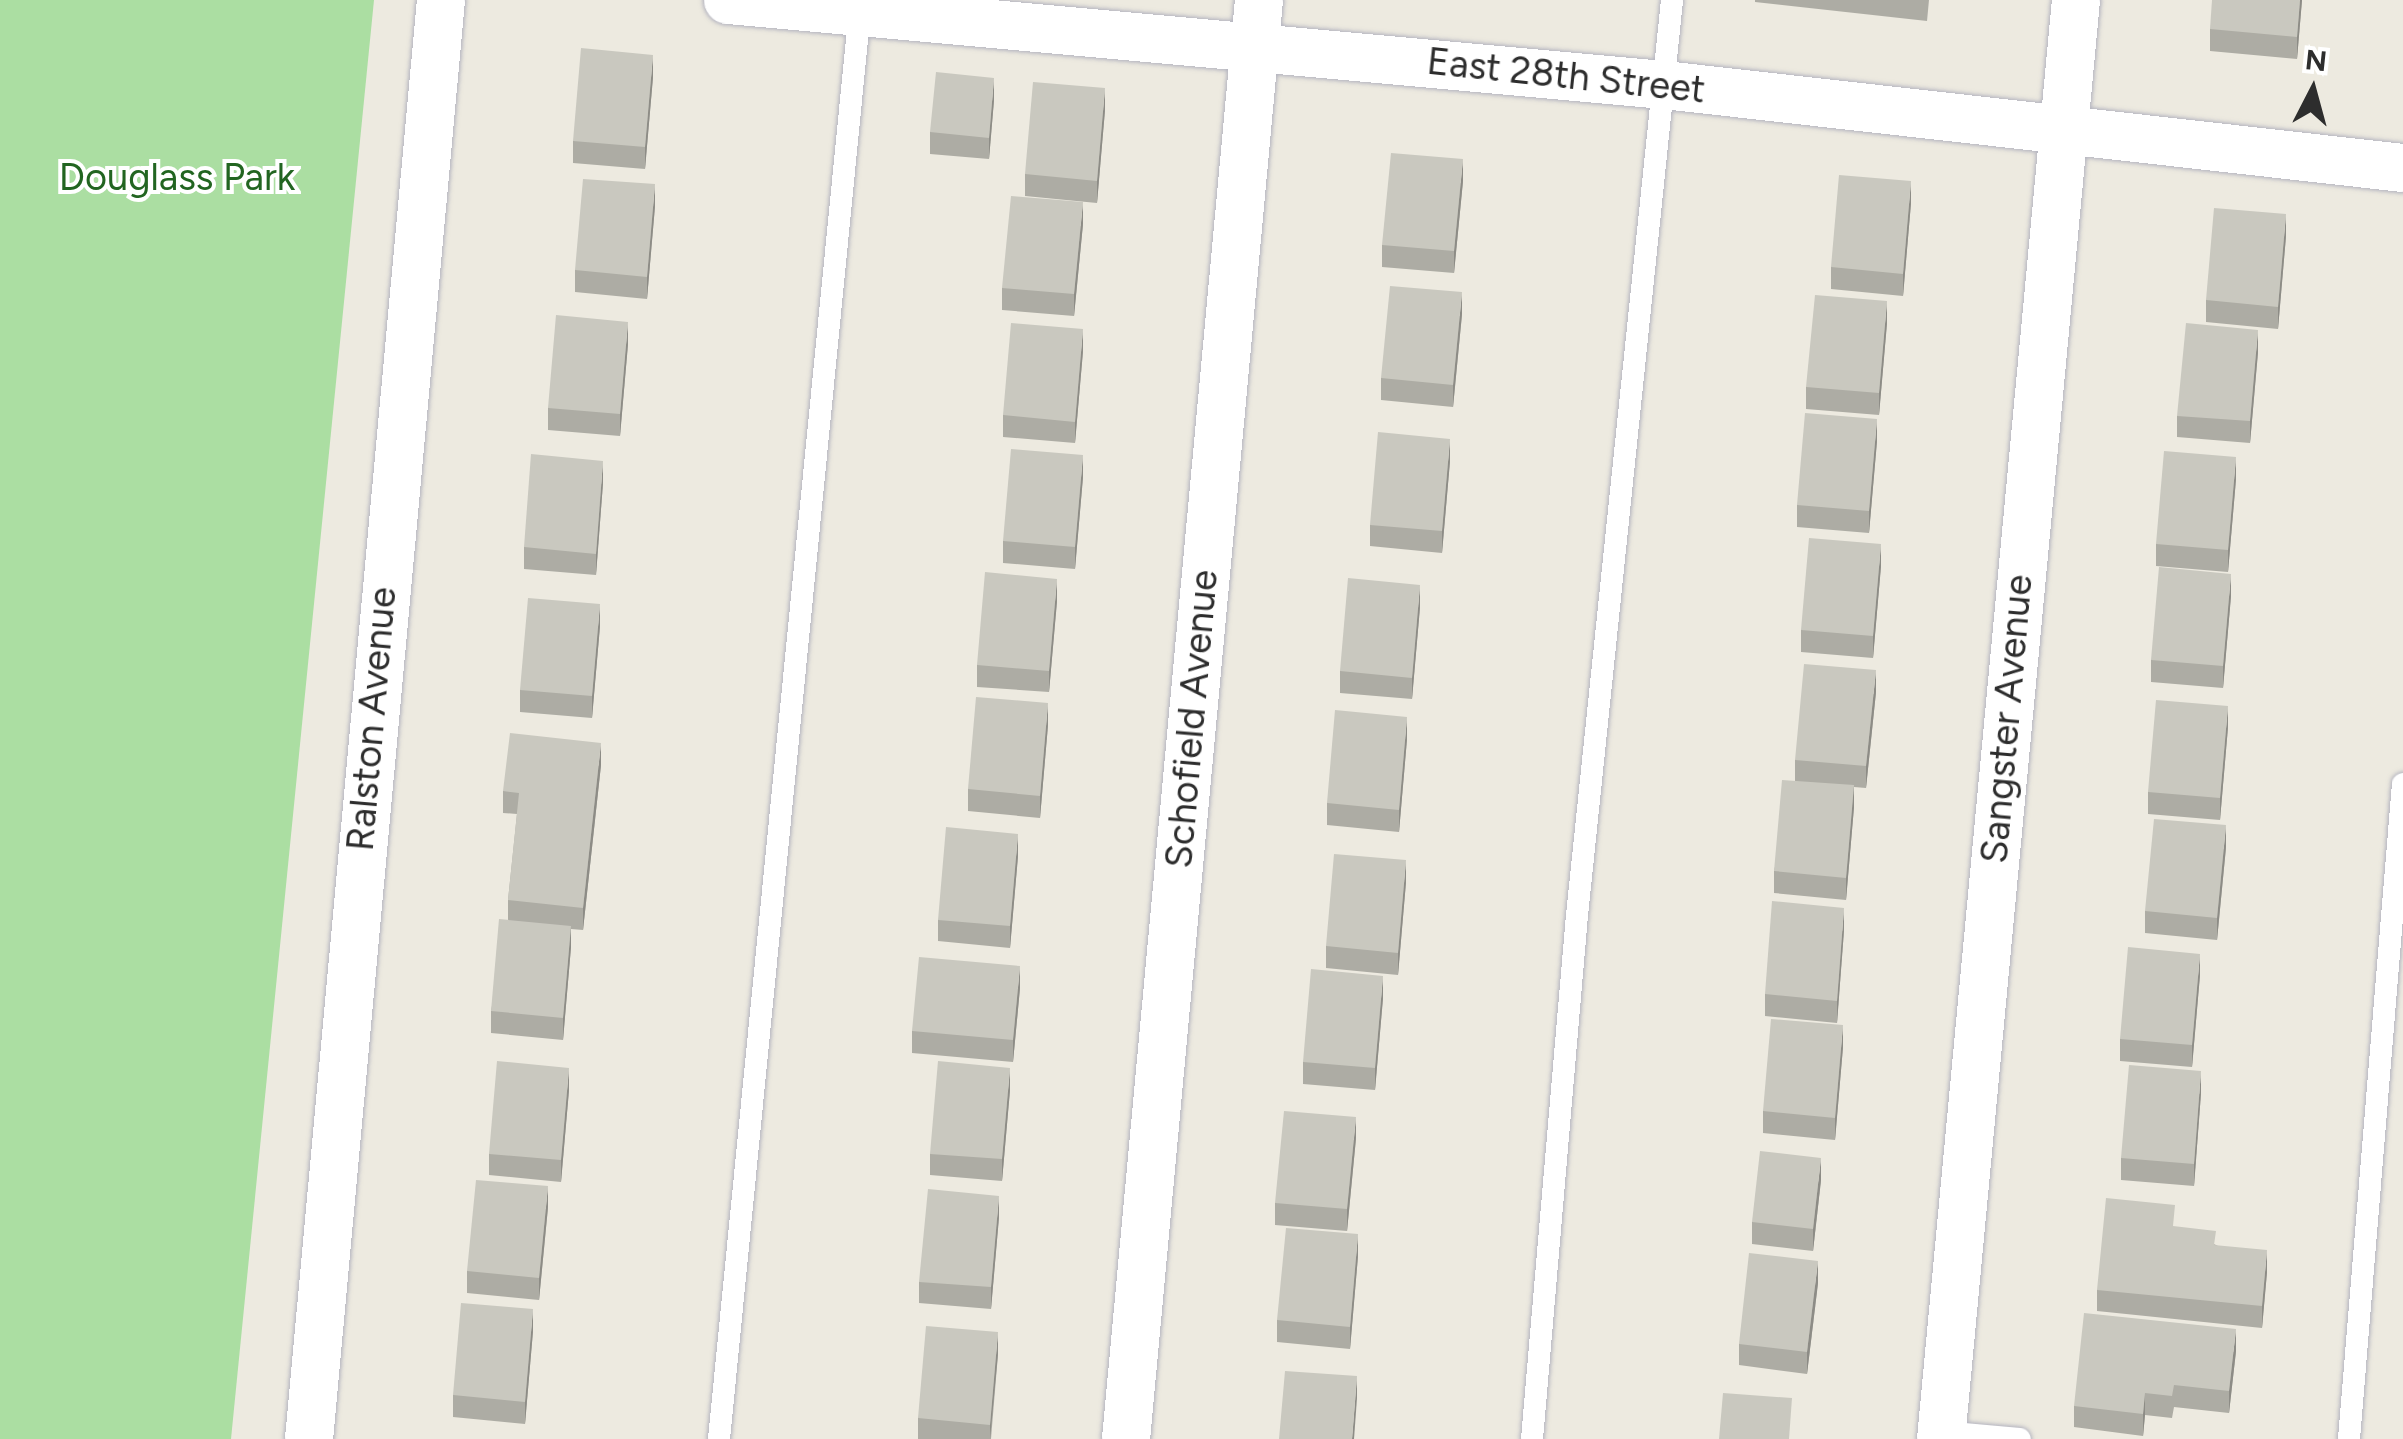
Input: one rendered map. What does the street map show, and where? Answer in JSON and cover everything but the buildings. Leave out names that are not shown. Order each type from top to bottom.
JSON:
[{"type":"street","name":"Ralston Avenue","points":[[309,1439],[441,0]]},
{"type":"street","name":"East 28th Street","points":[[728,0],[1257,22],[1664,86],[2403,168]]},
{"type":"street","name":"Sangster Avenue","points":[[1941,1436],[2076,0]]},
{"type":"street","name":"Schofield Avenue","points":[[1126,1439],[1257,22]]},
{"type":"lane","points":[[1532,1439],[1577,915],[1672,0]]},
{"type":"lane","points":[[719,1439],[861,7]]},
{"type":"lane","points":[[2349,1439],[2403,784]]},
{"type":"lane","points":[[1941,1436],[2020,1439]]},
{"type":"green space","name":"Douglass Park","points":[[0,0],[374,0],[231,1439],[0,1439]]}]
